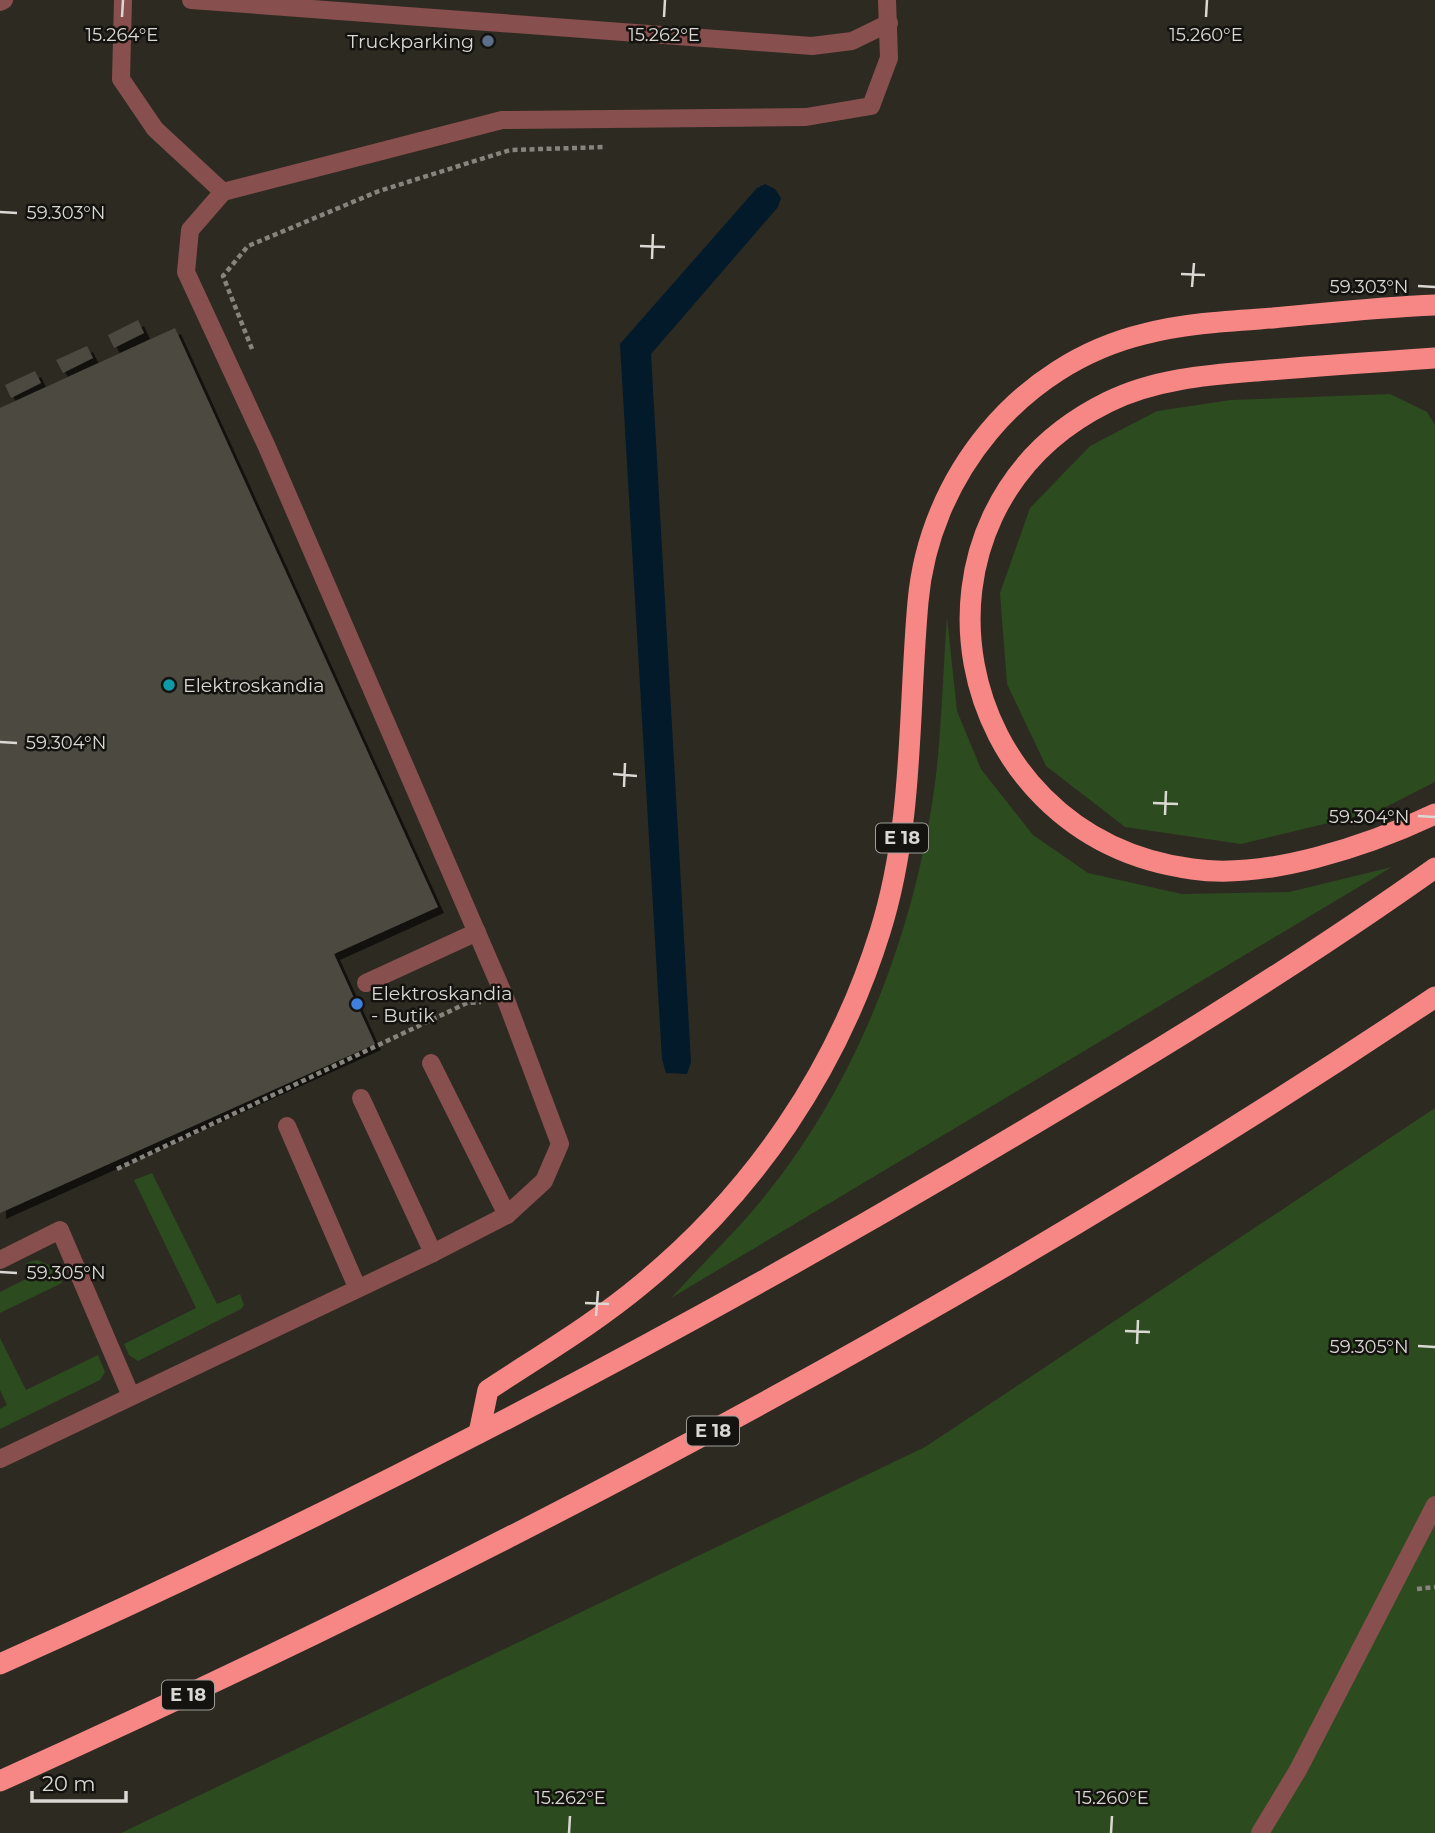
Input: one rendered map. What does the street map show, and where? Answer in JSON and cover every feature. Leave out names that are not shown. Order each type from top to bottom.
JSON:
[{"type":"highway","name":"E 18","points":[[479,1433],[488,1390],[605,1313],[643,1284],[713,1218],[775,1144],[826,1063],[866,975],[893,883],[908,788],[918,598],[926,553],[940,509],[961,468],[988,430],[1020,398],[1057,370],[1098,349],[1141,334],[1187,325],[1435,304]]},
{"type":"highway","points":[[1435,358],[1202,376],[1154,384],[1098,408],[1066,428],[1030,461],[1002,502],[982,547],[976,571],[971,595],[970,644],[979,693],[988,716],[998,738],[1024,779],[1060,815],[1100,842],[1146,860],[1195,870],[1244,869],[1292,862],[1384,835],[1435,814]]},
{"type":"highway","points":[[0,1664],[230,1558],[479,1433],[701,1316],[1028,1128],[1349,929],[1435,868]]},
{"type":"highway","name":"E 18","points":[[0,1781],[155,1711],[375,1606],[752,1410],[1045,1243],[1254,1114],[1435,997]]},
{"type":"street","points":[[123,0],[121,79],[155,129],[223,192]]},
{"type":"street","points":[[191,0],[812,46],[852,41],[888,23]]},
{"type":"street","points":[[0,1458],[357,1287],[433,1254],[507,1215],[544,1181],[560,1144],[506,1000],[267,447],[186,272],[190,230],[223,192],[502,120],[806,117],[871,106],[889,58],[887,0]]},
{"type":"street","points":[[366,983],[477,933]]},
{"type":"street","points":[[430,1063],[507,1215]]},
{"type":"street","points":[[361,1098],[433,1254]]},
{"type":"street","points":[[287,1126],[357,1287]]},
{"type":"street","points":[[0,1260],[60,1230],[131,1396]]},
{"type":"street","points":[[1260,1833],[1298,1770],[1435,1505]]},
{"type":"path","points":[[253,352],[223,276],[248,246],[379,191],[510,150],[617,146]]},
{"type":"path","points":[[117,1169],[467,1003],[506,1000]]},
{"type":"green space","points":[[1390,394],[1427,412],[1435,425],[1435,782],[1378,811],[1241,844],[1125,827],[1046,766],[1007,684],[1000,593],[1030,508],[1090,446],[1157,411],[1231,400]]},
{"type":"green space","points":[[947,617],[957,711],[981,769],[1033,835],[1088,873],[1182,894],[1289,892],[1392,867],[671,1298],[753,1210],[798,1152],[855,1052],[879,998],[899,943],[927,831],[938,755]]},
{"type":"green space","points":[[1435,1108],[1435,1833],[121,1833],[925,1447]]},
{"type":"green space","points":[[152,1173],[217,1304],[240,1294],[244,1305],[241,1309],[138,1361],[129,1355],[124,1344],[196,1308],[134,1180]]},
{"type":"green space","points":[[37,1260],[54,1267],[62,1283],[0,1313],[0,1292],[32,1276],[26,1263]]},
{"type":"green space","points":[[0,1338],[26,1390],[98,1355],[105,1372],[100,1380],[0,1429],[0,1409],[7,1405],[0,1390]]},
{"type":"water","points":[[765,184],[775,189],[781,198],[778,207],[651,354],[691,1062],[687,1074],[666,1073],[662,1059],[620,344],[757,188]]},
{"type":"building","points":[[138,320],[144,333],[114,348],[108,335]]},
{"type":"building","name":"Elektroskandia","points":[[175,328],[438,907],[334,954],[375,1044],[0,1213],[0,408]]},
{"type":"building","points":[[87,346],[93,358],[63,373],[56,360]]},
{"type":"building","points":[[35,371],[41,383],[11,398],[5,385]]},
{"type":"place","name":"Truckparking","points":[[488,41]]},
{"type":"place","name":"Elektroskandia","points":[[169,685]]},
{"type":"place","name":"Elektroskandia - Butik","points":[[357,1004]]}]
